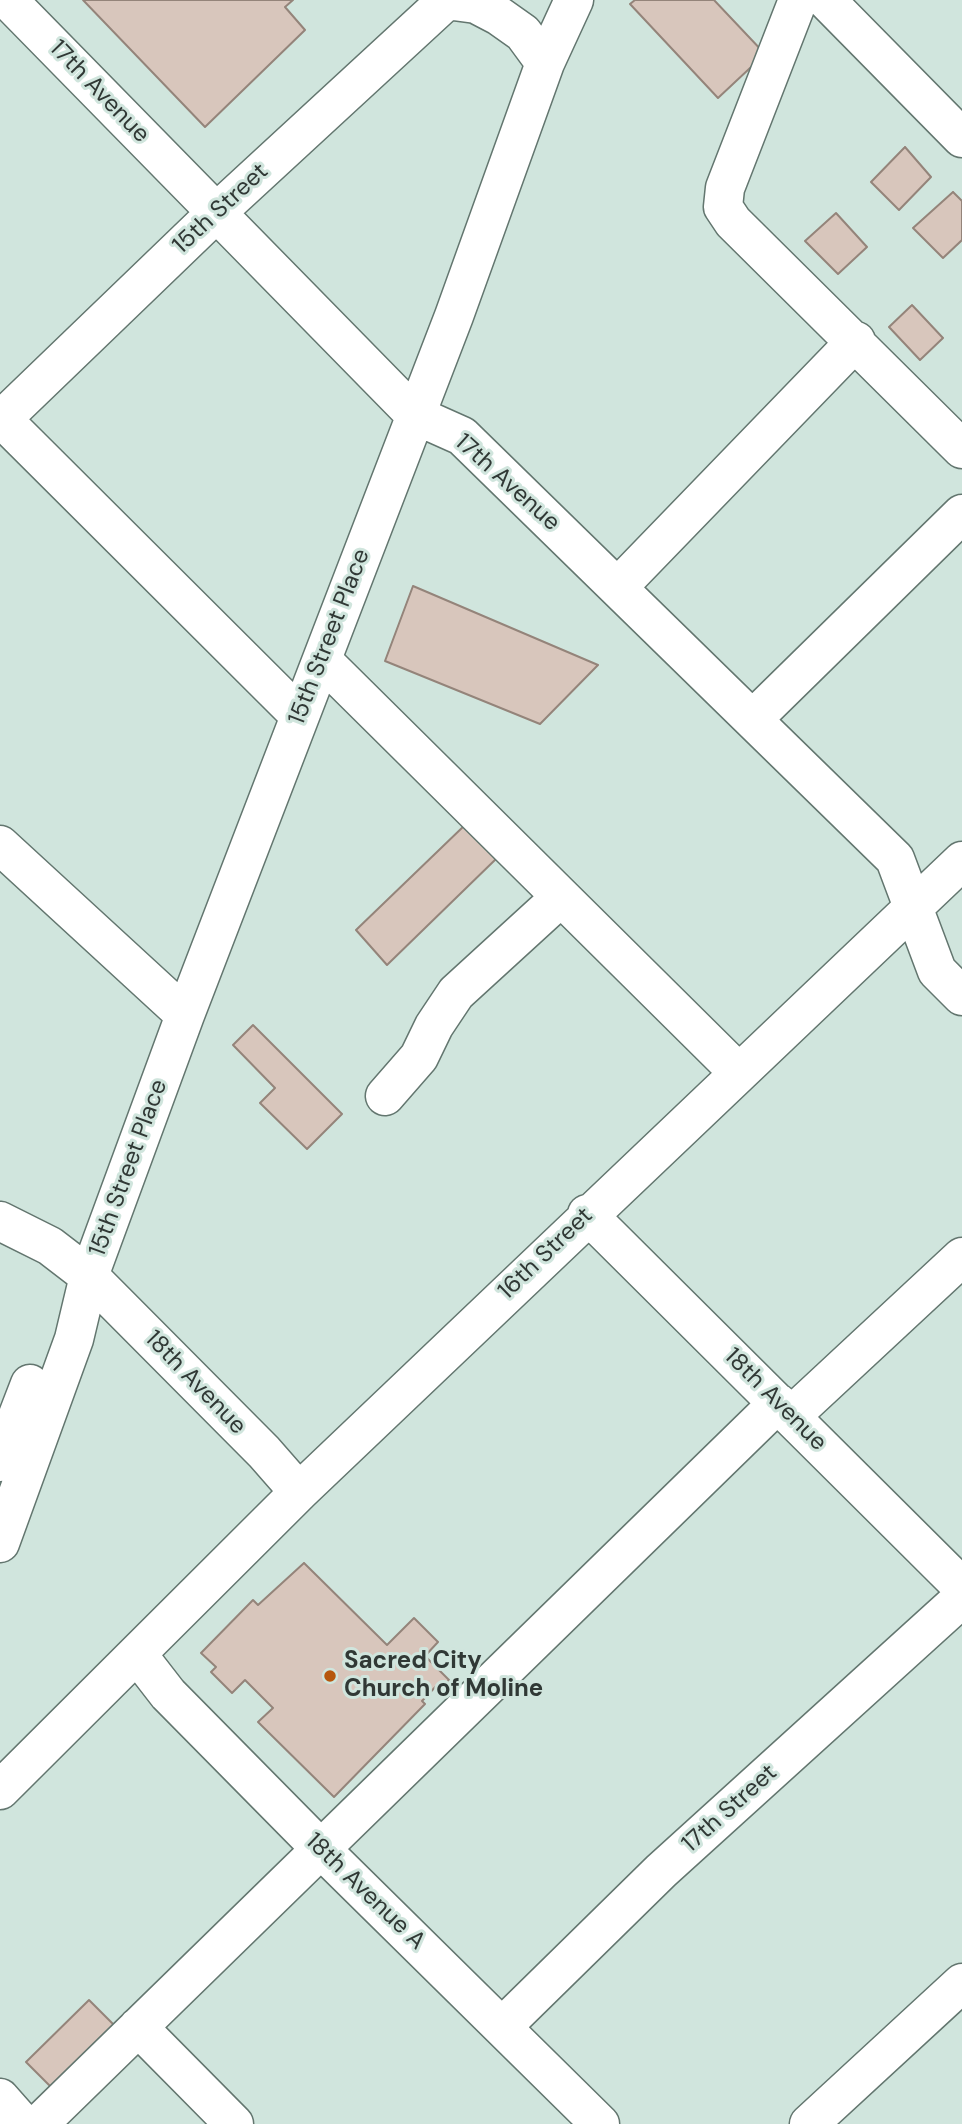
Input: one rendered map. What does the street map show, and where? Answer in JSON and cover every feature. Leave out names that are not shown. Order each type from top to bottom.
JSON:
[{"type":"street","name":"17th Avenue","points":[[8,0],[415,415],[462,436],[895,859],[937,971],[962,996]]},
{"type":"street","name":"15th Street","points":[[1,419],[216,212],[446,0]]},
{"type":"street","points":[[446,0],[476,4],[499,16],[523,33],[545,63]]},
{"type":"street","name":"15th Street Place","points":[[0,1543],[74,1339],[89,1276],[185,1015],[415,415],[545,63],[574,0]]},
{"type":"street","points":[[798,0],[724,188],[723,206],[733,222],[962,449]]},
{"type":"street","points":[[826,0],[957,123]]},
{"type":"street","points":[[618,587],[856,341]]},
{"type":"street","points":[[1,419],[300,716]]},
{"type":"street","points":[[753,719],[962,514]]},
{"type":"street","points":[[322,660],[738,1072]]},
{"type":"street","points":[[2,850],[185,1015]]},
{"type":"street","name":"16th Street","points":[[0,1790],[299,1492],[587,1214],[962,861]]},
{"type":"street","points":[[385,1096],[419,1058],[434,1026],[456,993],[561,897]]},
{"type":"street","name":"18th Avenue","points":[[587,1214],[962,1587]]},
{"type":"street","name":"18th Avenue","points":[[0,1221],[50,1246],[89,1276],[264,1452],[299,1492]]},
{"type":"street","points":[[39,2124],[320,1849],[785,1409],[962,1257]]},
{"type":"street","name":"15th Street Place","points":[[0,1462],[51,1329],[89,1276]]},
{"type":"street","name":"17th Street","points":[[503,2026],[661,1871],[962,1598]]},
{"type":"street","name":"18th Avenue A","points":[[137,1654],[168,1694],[320,1849],[600,2124]]},
{"type":"street","points":[[809,2124],[962,1983]]},
{"type":"street","points":[[138,2028],[234,2124]]},
{"type":"street","points":[[0,2098],[23,2124]]},
{"type":"building","points":[[83,0],[293,0],[285,7],[305,30],[205,127]]},
{"type":"building","points":[[635,0],[714,0],[765,54],[718,98],[630,4]]},
{"type":"building","points":[[905,147],[931,177],[899,210],[871,182]]},
{"type":"building","points":[[953,192],[962,201],[962,240],[943,258],[913,228]]},
{"type":"building","points":[[836,213],[867,247],[838,274],[805,241]]},
{"type":"building","points":[[912,305],[943,338],[920,360],[889,327]]},
{"type":"building","points":[[413,586],[598,665],[540,724],[385,661]]},
{"type":"building","points":[[466,824],[497,858],[387,965],[356,930]]},
{"type":"building","points":[[253,1025],[342,1114],[307,1149],[260,1103],[275,1088],[233,1045]]},
{"type":"building","name":"Sacred City Church of Moline","points":[[304,1563],[387,1645],[414,1618],[438,1642],[425,1656],[449,1680],[444,1686],[440,1682],[422,1701],[425,1704],[334,1797],[258,1722],[273,1708],[245,1680],[232,1693],[211,1672],[216,1667],[201,1653],[253,1600],[258,1605]]},
{"type":"building","points":[[89,2000],[117,2028],[54,2090],[26,2062]]},
{"type":"place","name":"Sacred City Church of Moline","points":[[330,1676]]}]
